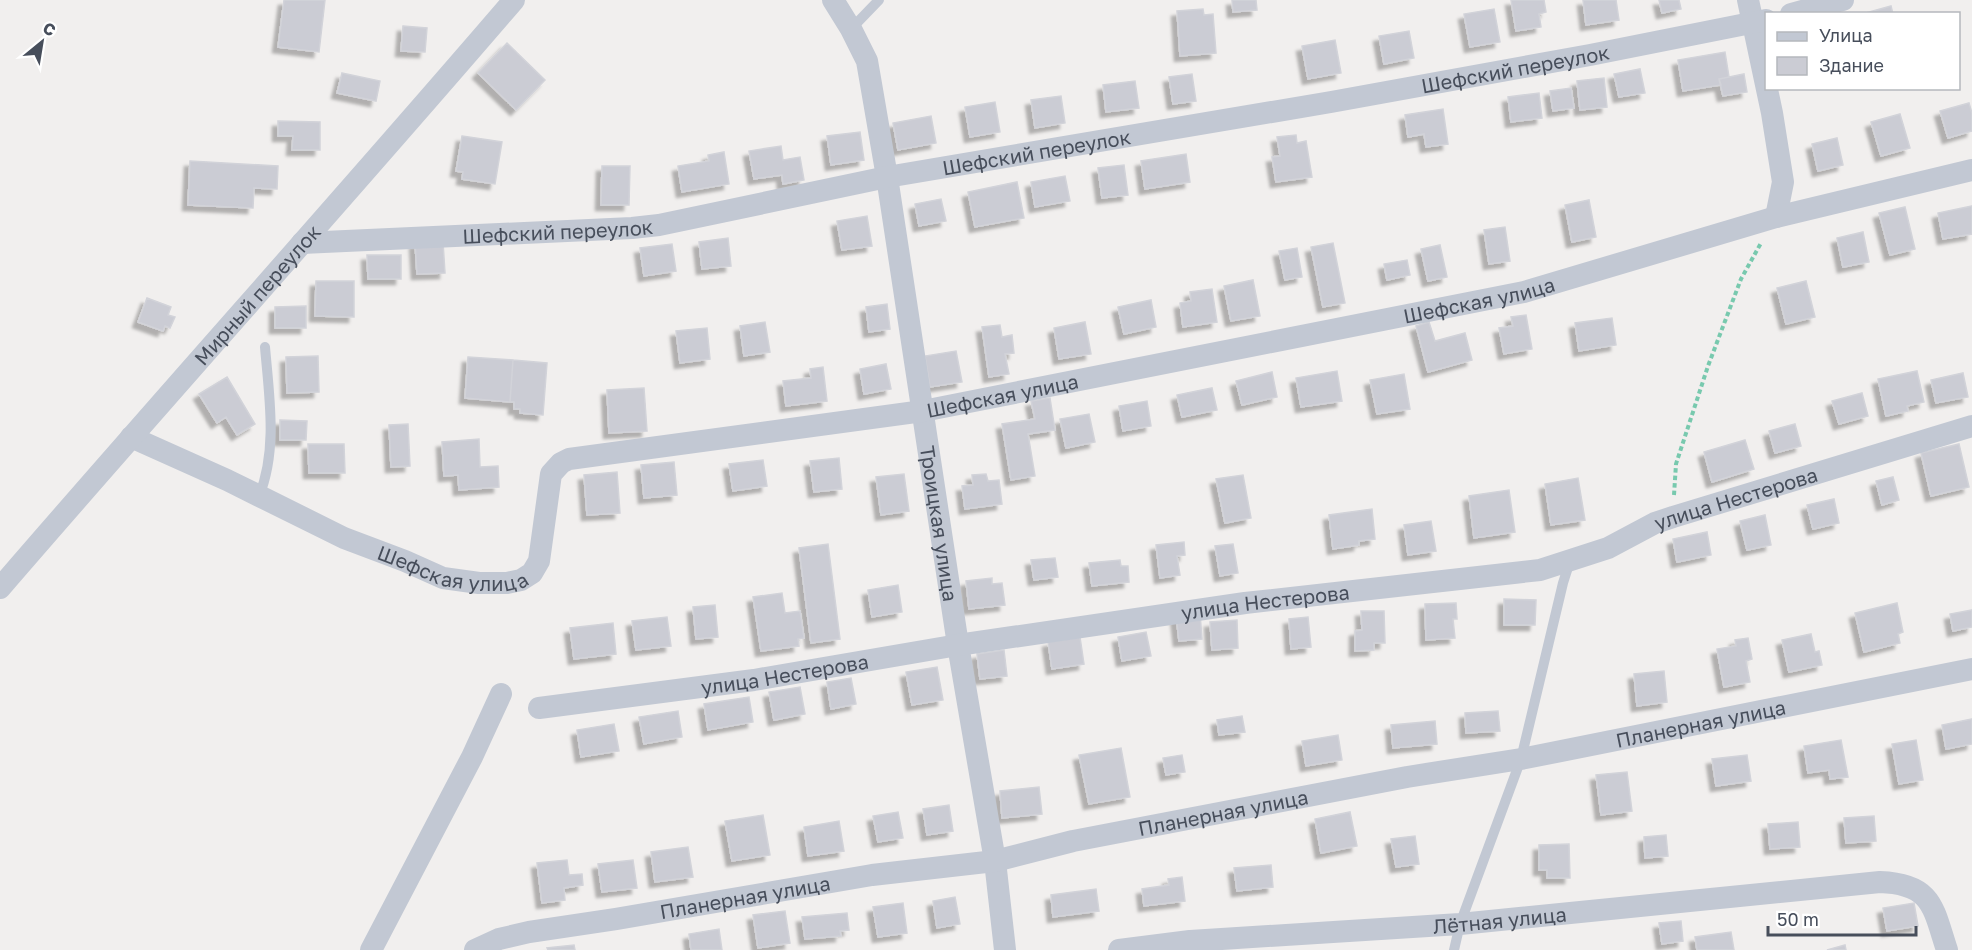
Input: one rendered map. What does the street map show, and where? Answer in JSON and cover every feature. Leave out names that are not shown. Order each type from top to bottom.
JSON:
[{"type":"street","name":"Мирный переулок","points":[[0,588],[514,0]]},
{"type":"street","name":"Троицкая улица","points":[[833,0],[867,61],[887,177],[958,645],[995,861],[1005,950]]},
{"type":"street","points":[[1748,0],[1759,22],[1765,64]]},
{"type":"street","points":[[1798,12],[1843,0]]},
{"type":"street","name":"Шефский переулок","points":[[302,243],[644,227],[887,177],[1331,102],[1759,22]]},
{"type":"street","points":[[1769,90],[1784,182],[1776,217]]},
{"type":"street","name":"Шефская улица","points":[[131,437],[344,538],[443,578],[478,583],[507,583],[521,580],[532,573],[538,561],[543,541],[551,474],[561,463],[569,459],[923,411],[1524,292],[1776,217],[1972,170]]},
{"type":"street","name":"улица Нестерова","points":[[539,708],[754,680],[958,645],[1245,603],[1540,570],[1608,548],[1647,527],[1673,517],[1972,426]]},
{"type":"street","name":"Планерная улица","points":[[475,950],[499,939],[529,932],[872,874],[995,861],[1073,841],[1407,777],[1521,759],[1972,669]]},
{"type":"street","points":[[371,950],[472,757],[501,694]]},
{"type":"street","name":"Лётная улица","points":[[1119,950],[1190,941],[1460,924],[1896,882],[1925,896],[1939,919],[1947,950]]},
{"type":"lane","points":[[851,29],[879,0]]},
{"type":"lane","points":[[259,496],[267,474],[270,436],[266,347]]},
{"type":"lane","points":[[1454,950],[1460,924],[1521,759],[1570,561]]},
{"type":"path","points":[[1673,517],[1676,464],[1708,366],[1741,279],[1776,217]]},
{"type":"building","points":[[284,0],[325,0],[319,52],[278,47]]},
{"type":"building","points":[[1232,0],[1256,0],[1257,10],[1233,12]]},
{"type":"building","points":[[1511,0],[1544,0],[1546,12],[1539,14],[1541,27],[1516,31]]},
{"type":"building","points":[[1583,0],[1616,0],[1619,20],[1586,25]]},
{"type":"building","points":[[1659,0],[1679,0],[1681,9],[1662,13]]},
{"type":"building","points":[[1891,6],[1892,12],[1869,12]]},
{"type":"building","points":[[1203,9],[1204,15],[1213,14],[1216,53],[1180,56],[1177,11]]},
{"type":"building","points":[[1494,9],[1500,42],[1470,47],[1464,14]]},
{"type":"building","points":[[403,26],[427,28],[425,52],[401,51]]},
{"type":"building","points":[[1409,31],[1414,58],[1384,64],[1379,36]]},
{"type":"building","points":[[1335,40],[1341,73],[1308,79],[1302,46]]},
{"type":"building","points":[[507,43],[545,80],[516,110],[478,73]]},
{"type":"building","points":[[1725,52],[1729,77],[1719,79],[1721,85],[1683,91],[1678,60]]},
{"type":"building","points":[[1640,69],[1645,93],[1619,97],[1614,74]]},
{"type":"building","points":[[342,73],[380,81],[376,101],[337,93]]},
{"type":"building","points":[[1192,74],[1196,101],[1173,104],[1169,77]]},
{"type":"building","points":[[1744,74],[1747,92],[1723,96],[1719,79]]},
{"type":"building","points":[[1604,78],[1607,107],[1580,110],[1577,81]]},
{"type":"building","points":[[1135,81],[1139,108],[1106,112],[1103,85]]},
{"type":"building","points":[[1571,88],[1574,108],[1553,111],[1550,91]]},
{"type":"building","points":[[1539,93],[1542,118],[1511,122],[1508,97]]},
{"type":"building","points":[[1061,96],[1065,123],[1035,128],[1031,100]]},
{"type":"building","points":[[995,102],[1000,132],[970,137],[965,107]]},
{"type":"building","points":[[1969,103],[1972,113],[1972,131],[1948,138],[1940,111]]},
{"type":"building","points":[[1443,109],[1448,144],[1426,147],[1424,134],[1408,137],[1405,115]]},
{"type":"building","points":[[1900,114],[1910,148],[1881,156],[1871,122]]},
{"type":"building","points":[[931,116],[936,143],[898,150],[893,123]]},
{"type":"building","points":[[278,121],[320,122],[320,150],[292,150],[293,136],[278,136]]},
{"type":"building","points":[[860,132],[864,160],[831,165],[827,136]]},
{"type":"building","points":[[1296,135],[1297,143],[1306,141],[1312,177],[1276,182],[1272,157],[1280,156],[1277,137]]},
{"type":"building","points":[[462,136],[502,142],[495,184],[462,179],[463,172],[456,171]]},
{"type":"building","points":[[1837,138],[1843,165],[1818,171],[1812,144]]},
{"type":"building","points":[[781,146],[783,160],[800,157],[804,180],[783,184],[782,175],[754,179],[749,151]]},
{"type":"building","points":[[724,152],[729,184],[682,192],[678,166],[709,161],[708,155]]},
{"type":"building","points":[[1186,154],[1190,182],[1145,189],[1141,161]]},
{"type":"building","points":[[190,161],[278,166],[277,189],[254,188],[253,208],[188,205]]},
{"type":"building","points":[[1124,165],[1128,195],[1102,198],[1098,168]]},
{"type":"building","points":[[602,166],[630,166],[629,205],[601,205]]},
{"type":"building","points":[[1065,176],[1070,201],[1035,207],[1031,182]]},
{"type":"building","points":[[1017,182],[1024,218],[975,227],[968,192]]},
{"type":"building","points":[[941,199],[946,221],[919,226],[915,204]]},
{"type":"building","points":[[1589,200],[1596,237],[1572,242],[1565,205]]},
{"type":"building","points":[[1972,206],[1972,234],[1943,239],[1938,213]]},
{"type":"building","points":[[1905,207],[1915,249],[1890,255],[1879,213]]},
{"type":"building","points":[[867,216],[872,246],[842,250],[837,221]]},
{"type":"building","points":[[1505,227],[1510,261],[1489,264],[1484,230]]},
{"type":"building","points":[[1863,232],[1869,262],[1843,267],[1837,238]]},
{"type":"building","points":[[728,238],[731,266],[702,269],[699,242]]},
{"type":"building","points":[[443,242],[445,273],[417,274],[415,243]]},
{"type":"building","points":[[1333,243],[1345,303],[1323,307],[1311,247]]},
{"type":"building","points":[[672,244],[676,271],[644,276],[640,248]]},
{"type":"building","points":[[1440,245],[1447,277],[1428,281],[1421,249]]},
{"type":"building","points":[[1297,248],[1302,277],[1285,280],[1279,251]]},
{"type":"building","points":[[367,255],[401,255],[401,279],[368,279]]},
{"type":"building","points":[[1407,260],[1410,275],[1387,280],[1384,264]]},
{"type":"building","points":[[1253,280],[1260,316],[1231,321],[1224,286]]},
{"type":"building","points":[[316,281],[354,281],[354,317],[315,316]]},
{"type":"building","points":[[1806,281],[1815,317],[1786,324],[1777,288]]},
{"type":"building","points":[[1212,289],[1217,322],[1183,327],[1180,303],[1191,301],[1190,292]]},
{"type":"building","points":[[147,298],[171,307],[168,315],[175,317],[170,328],[165,326],[163,331],[138,322]]},
{"type":"building","points":[[1151,300],[1156,327],[1124,334],[1118,307]]},
{"type":"building","points":[[887,304],[890,329],[869,332],[866,307]]},
{"type":"building","points":[[306,306],[306,328],[275,328],[275,307]]},
{"type":"building","points":[[1526,315],[1532,349],[1504,354],[1499,328],[1513,326],[1511,317]]},
{"type":"building","points":[[1612,318],[1616,345],[1579,351],[1575,323]]},
{"type":"building","points":[[765,322],[770,352],[744,356],[740,326]]},
{"type":"building","points":[[1085,322],[1091,354],[1059,359],[1054,328]]},
{"type":"building","points":[[1429,322],[1435,341],[1465,333],[1472,360],[1428,372],[1416,326]]},
{"type":"building","points":[[1000,325],[1002,337],[1012,335],[1014,353],[1005,354],[1009,374],[989,377],[982,327]]},
{"type":"building","points":[[707,328],[710,359],[680,363],[676,331]]},
{"type":"building","points":[[956,351],[962,382],[930,387],[925,356]]},
{"type":"building","points":[[318,356],[319,392],[287,393],[286,357]]},
{"type":"building","points":[[468,357],[513,360],[510,402],[465,398]]},
{"type":"building","points":[[513,360],[547,363],[543,415],[520,413],[520,409],[514,409],[514,402],[510,402]]},
{"type":"building","points":[[886,364],[891,389],[864,394],[860,369]]},
{"type":"building","points":[[823,367],[827,401],[786,406],[783,381],[811,378],[810,369]]},
{"type":"building","points":[[1337,371],[1342,401],[1301,407],[1296,378]]},
{"type":"building","points":[[1917,371],[1924,402],[1907,406],[1908,411],[1886,416],[1878,379]]},
{"type":"building","points":[[1272,372],[1277,397],[1242,405],[1236,381]]},
{"type":"building","points":[[1963,373],[1968,397],[1936,403],[1931,380]]},
{"type":"building","points":[[1404,374],[1410,409],[1377,414],[1370,380]]},
{"type":"building","points":[[227,377],[255,424],[237,435],[226,417],[217,423],[199,394]]},
{"type":"building","points":[[644,388],[647,431],[609,433],[607,390]]},
{"type":"building","points":[[1212,388],[1217,410],[1182,417],[1177,395]]},
{"type":"building","points":[[1862,393],[1868,416],[1839,424],[1832,401]]},
{"type":"building","points":[[1050,398],[1055,430],[1028,434],[1035,476],[1011,480],[1002,424],[1035,419],[1031,401]]},
{"type":"building","points":[[1147,401],[1151,426],[1123,431],[1119,406]]},
{"type":"building","points":[[1089,414],[1095,442],[1066,448],[1060,419]]},
{"type":"building","points":[[280,420],[307,421],[306,440],[280,440]]},
{"type":"building","points":[[408,424],[410,466],[391,467],[389,425]]},
{"type":"building","points":[[1795,424],[1801,446],[1775,453],[1769,431]]},
{"type":"building","points":[[479,439],[480,467],[498,466],[499,487],[459,490],[458,475],[444,476],[442,442]]},
{"type":"building","points":[[1745,440],[1754,469],[1712,482],[1704,452]]},
{"type":"building","points":[[308,444],[344,444],[345,473],[309,473]]},
{"type":"building","points":[[1959,444],[1969,487],[1931,496],[1921,453]]},
{"type":"building","points":[[839,458],[842,489],[814,492],[810,461]]},
{"type":"building","points":[[763,460],[767,486],[733,491],[729,464]]},
{"type":"building","points":[[674,462],[677,495],[644,498],[641,465]]},
{"type":"building","points":[[617,472],[620,513],[587,515],[584,475]]},
{"type":"building","points":[[904,474],[909,511],[881,515],[876,477]]},
{"type":"building","points":[[986,474],[988,481],[999,480],[1002,504],[965,509],[962,486],[973,485],[972,475]]},
{"type":"building","points":[[1243,475],[1251,518],[1225,523],[1216,479]]},
{"type":"building","points":[[1893,477],[1899,500],[1882,505],[1876,481]]},
{"type":"building","points":[[1578,478],[1585,520],[1551,525],[1545,484]]},
{"type":"building","points":[[1509,490],[1515,532],[1474,538],[1469,496]]},
{"type":"building","points":[[1834,499],[1839,523],[1813,529],[1807,505]]},
{"type":"building","points":[[1372,509],[1375,539],[1359,541],[1359,545],[1333,549],[1329,515]]},
{"type":"building","points":[[1765,515],[1771,545],[1747,550],[1740,521]]},
{"type":"building","points":[[1431,521],[1436,551],[1408,555],[1404,525]]},
{"type":"building","points":[[1707,532],[1711,555],[1677,562],[1673,539]]},
{"type":"building","points":[[1184,542],[1185,555],[1177,556],[1180,575],[1160,578],[1156,545]]},
{"type":"building","points":[[828,544],[840,639],[811,643],[799,548]]},
{"type":"building","points":[[1233,544],[1238,573],[1220,576],[1215,546]]},
{"type":"building","points":[[1055,558],[1058,577],[1034,580],[1031,560]]},
{"type":"building","points":[[1120,560],[1121,566],[1128,566],[1129,582],[1092,586],[1089,563]]},
{"type":"building","points":[[992,578],[992,584],[1002,583],[1005,605],[969,609],[966,581]]},
{"type":"building","points":[[898,585],[902,612],[872,617],[868,590]]},
{"type":"building","points":[[782,593],[785,613],[800,611],[804,638],[798,639],[799,646],[761,651],[753,597]]},
{"type":"building","points":[[1504,599],[1536,600],[1535,625],[1504,625]]},
{"type":"building","points":[[1456,603],[1457,619],[1453,619],[1455,638],[1426,640],[1425,604]]},
{"type":"building","points":[[1897,603],[1903,632],[1898,634],[1900,643],[1864,652],[1855,613]]},
{"type":"building","points":[[715,605],[718,637],[696,639],[693,607]]},
{"type":"building","points":[[1972,610],[1972,627],[1953,631],[1950,614]]},
{"type":"building","points":[[1361,611],[1384,611],[1385,643],[1374,643],[1374,650],[1355,651],[1355,631],[1362,630]]},
{"type":"building","points":[[1200,613],[1202,639],[1179,641],[1176,615]]},
{"type":"building","points":[[667,617],[671,646],[636,650],[632,621]]},
{"type":"building","points":[[1308,617],[1311,647],[1291,649],[1289,619]]},
{"type":"building","points":[[1237,620],[1238,648],[1212,650],[1210,622]]},
{"type":"building","points":[[613,623],[616,654],[574,659],[570,628]]},
{"type":"building","points":[[1146,632],[1151,656],[1122,661],[1118,637]]},
{"type":"building","points":[[1811,634],[1815,652],[1819,651],[1822,665],[1789,672],[1782,640]]},
{"type":"building","points":[[1080,637],[1084,664],[1052,669],[1048,642]]},
{"type":"building","points":[[1748,638],[1752,659],[1746,661],[1750,682],[1724,687],[1717,649],[1736,646],[1735,640]]},
{"type":"building","points":[[1004,650],[1007,676],[980,679],[977,654]]},
{"type":"building","points":[[937,667],[943,700],[912,705],[906,672]]},
{"type":"building","points":[[1664,671],[1667,702],[1637,706],[1634,674]]},
{"type":"building","points":[[851,678],[856,704],[831,709],[827,682]]},
{"type":"building","points":[[800,687],[805,714],[774,720],[769,692]]},
{"type":"building","points":[[749,697],[753,722],[708,730],[704,704]]},
{"type":"building","points":[[678,711],[682,737],[644,744],[639,717]]},
{"type":"building","points":[[1498,711],[1500,731],[1466,733],[1465,713]]},
{"type":"building","points":[[1242,716],[1245,732],[1219,735],[1217,720]]},
{"type":"building","points":[[1972,719],[1972,744],[1946,749],[1942,725]]},
{"type":"building","points":[[1435,721],[1437,744],[1393,748],[1391,725]]},
{"type":"building","points":[[614,724],[619,751],[581,757],[577,730]]},
{"type":"building","points":[[1338,735],[1342,760],[1306,766],[1302,741]]},
{"type":"building","points":[[1841,740],[1848,777],[1830,779],[1829,770],[1808,773],[1804,746]]},
{"type":"building","points":[[1916,740],[1923,780],[1899,784],[1892,744]]},
{"type":"building","points":[[1121,748],[1130,797],[1089,804],[1079,755]]},
{"type":"building","points":[[1182,755],[1185,772],[1166,775],[1163,758]]},
{"type":"building","points":[[1747,755],[1751,781],[1716,786],[1712,759]]},
{"type":"building","points":[[1627,772],[1632,811],[1601,815],[1596,775]]},
{"type":"building","points":[[1039,787],[1042,814],[1002,818],[1000,791]]},
{"type":"building","points":[[949,805],[953,831],[927,835],[923,809]]},
{"type":"building","points":[[898,812],[903,838],[878,842],[873,816]]},
{"type":"building","points":[[1350,812],[1357,846],[1321,853],[1315,819]]},
{"type":"building","points":[[763,815],[770,855],[732,861],[725,821]]},
{"type":"building","points":[[1874,816],[1876,841],[1846,843],[1844,818]]},
{"type":"building","points":[[839,821],[844,851],[808,856],[804,827]]},
{"type":"building","points":[[1798,822],[1800,847],[1770,849],[1768,824]]},
{"type":"building","points":[[1666,835],[1668,856],[1645,858],[1644,837]]},
{"type":"building","points":[[1415,836],[1419,864],[1396,867],[1391,839]]},
{"type":"building","points":[[1569,844],[1570,878],[1547,878],[1547,870],[1539,870],[1539,845]]},
{"type":"building","points":[[688,847],[693,877],[655,882],[651,852]]},
{"type":"building","points":[[567,860],[569,875],[582,874],[583,885],[564,888],[565,900],[542,903],[537,863]]},
{"type":"building","points":[[633,860],[637,888],[602,892],[598,864]]},
{"type":"building","points":[[1271,865],[1273,887],[1237,891],[1234,868]]},
{"type":"building","points":[[1182,877],[1185,901],[1144,906],[1142,889],[1169,885],[1168,879]]},
{"type":"building","points":[[1096,889],[1099,911],[1053,917],[1051,895]]},
{"type":"building","points":[[955,897],[960,924],[937,928],[933,901]]},
{"type":"building","points":[[903,903],[907,933],[878,937],[873,907]]},
{"type":"building","points":[[1914,903],[1918,926],[1887,931],[1883,908]]},
{"type":"building","points":[[785,911],[790,943],[758,948],[753,915]]},
{"type":"building","points":[[847,913],[849,930],[840,931],[841,936],[805,939],[802,917]]},
{"type":"building","points":[[1681,921],[1683,941],[1662,944],[1659,923]]},
{"type":"building","points":[[719,929],[722,950],[691,950],[689,934]]},
{"type":"building","points":[[1731,932],[1734,950],[1697,950],[1695,937]]},
{"type":"building","points":[[574,945],[575,950],[548,950],[547,948]]},
{"type":"building","points":[[1845,945],[1846,950],[1827,950]]}]
